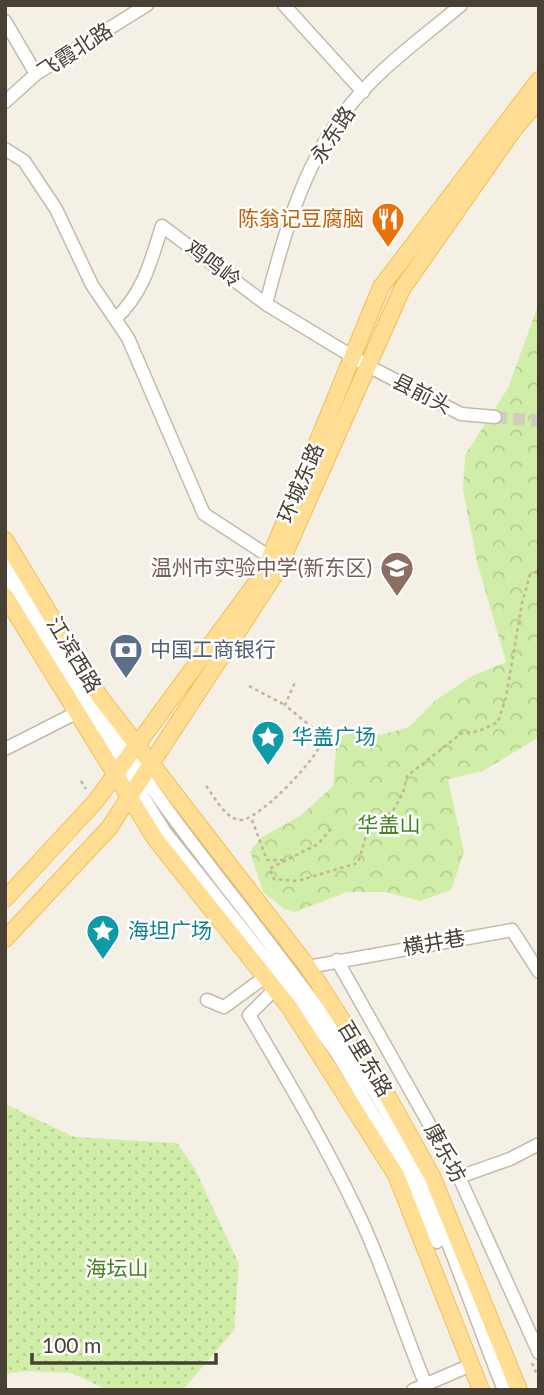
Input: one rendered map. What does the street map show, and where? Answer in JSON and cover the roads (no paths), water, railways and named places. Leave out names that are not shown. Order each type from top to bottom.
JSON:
[{"type":"main road","name":"环城东路","points":[[5,899],[95,802],[264,572],[381,287],[539,80]]},
{"type":"main road","name":"环城东路","points":[[5,939],[109,828],[276,573],[402,289],[514,129],[539,100]]},
{"type":"main road","name":"江滨西路","points":[[5,540],[100,697],[125,758],[140,781]]},
{"type":"main road","name":"江滨西路","points":[[5,596],[76,713],[125,758],[140,781]]},
{"type":"main road","name":"百里东路","points":[[140,781],[308,967],[367,1059],[432,1176],[519,1390]]},
{"type":"main road","name":"百里东路","points":[[140,781],[161,847],[290,1008],[396,1175],[481,1390]]},
{"type":"street","name":"飞霞北路","points":[[5,102],[36,74],[147,5]]},
{"type":"street","points":[[284,5],[363,92]]},
{"type":"street","name":"永东路","points":[[266,304],[281,247],[317,155],[344,112],[383,69],[461,5]]},
{"type":"street","points":[[5,21],[36,74]]},
{"type":"street","points":[[5,149],[24,161],[56,209],[92,285],[128,338],[204,514],[270,557]]},
{"type":"street","name":"鸡鸣岭","points":[[115,319],[133,301],[148,270],[162,226],[266,304],[354,357]]},
{"type":"street","name":"县前头","points":[[354,357],[461,414],[495,417]]},
{"type":"street","points":[[5,556],[107,723],[125,758]]},
{"type":"street","points":[[5,574],[125,758]]},
{"type":"street","points":[[5,749],[76,713]]},
{"type":"street","points":[[140,781],[165,832],[287,985],[336,1052],[406,1169],[495,1390]]},
{"type":"street","points":[[140,781],[342,1042],[375,1096],[418,1172],[504,1390]]},
{"type":"street","name":"横井巷","points":[[308,967],[512,930],[539,972]]},
{"type":"street","name":"康乐坊","points":[[337,960],[459,1177],[539,1353]]},
{"type":"street","points":[[207,1000],[224,1007],[270,983]]},
{"type":"street","points":[[270,983],[249,1014],[306,1112],[357,1211],[397,1305],[422,1388],[471,1365]]},
{"type":"street","points":[[459,1177],[539,1144]]},
{"type":"tunnel","points":[[495,417],[539,421]]},
{"type":"place","name":"陈翁记豆腐脑","points":[[388,249]]},
{"type":"place","name":"温州市实验中学(新东区)","points":[[397,598]]},
{"type":"place","name":"中国工商银行","points":[[126,680]]},
{"type":"place","name":"华盖广场","points":[[268,767]]},
{"type":"place","name":"海坦广场","points":[[103,961]]},
{"type":"park label","name":"华盖山","points":[[389,825]]},
{"type":"park label","name":"海坛山","points":[[117,1269]]}]
